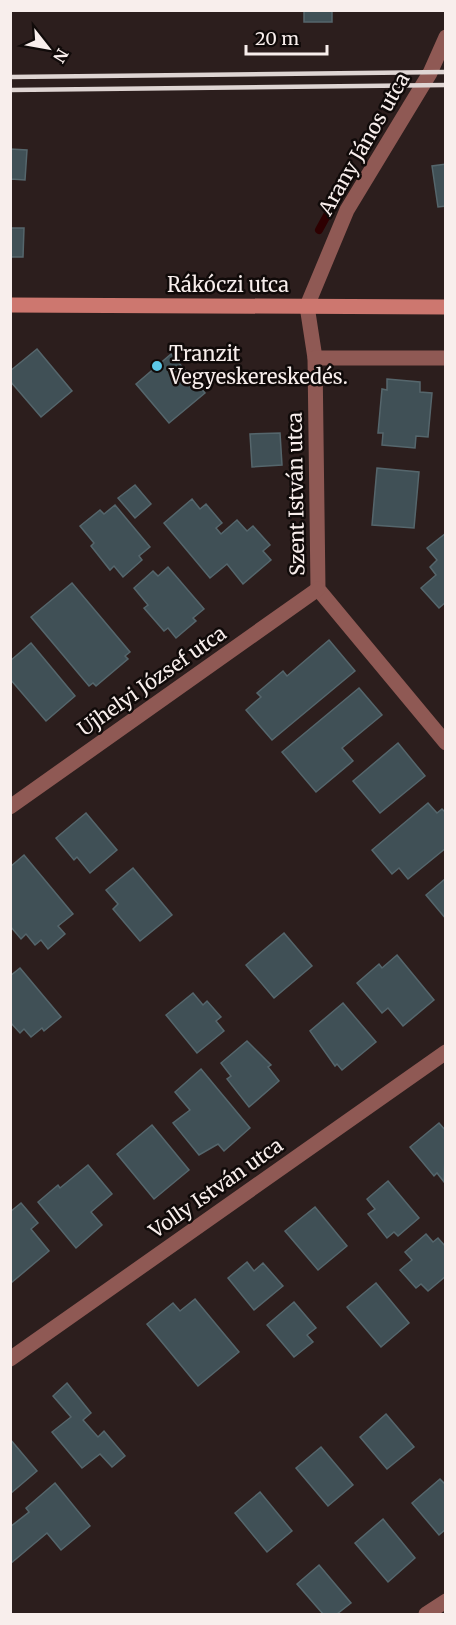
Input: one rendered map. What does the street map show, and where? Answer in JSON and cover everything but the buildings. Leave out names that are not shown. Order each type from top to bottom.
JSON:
[{"type":"main road","name":"Rákóczi utca","points":[[10,305],[446,307]]},
{"type":"street","name":"Arany János utca","points":[[308,306],[347,210],[430,73],[446,37]]},
{"type":"street","name":"Szent István utca","points":[[308,306],[315,358],[318,589],[446,743]]},
{"type":"street","points":[[315,358],[446,358]]},
{"type":"street","name":"Ujhelyi József utca","points":[[10,807],[318,589]]},
{"type":"street","name":"Volly István utca","points":[[10,1359],[446,1052]]},
{"type":"street","points":[[426,1614],[446,1601]]},
{"type":"waterway","points":[[319,230],[348,177]]},
{"type":"railway","points":[[10,77],[446,72]]},
{"type":"railway","points":[[10,90],[446,85]]},
{"type":"place","name":"Tranzit Vegyeskereskedés.","points":[[157,366]]}]
